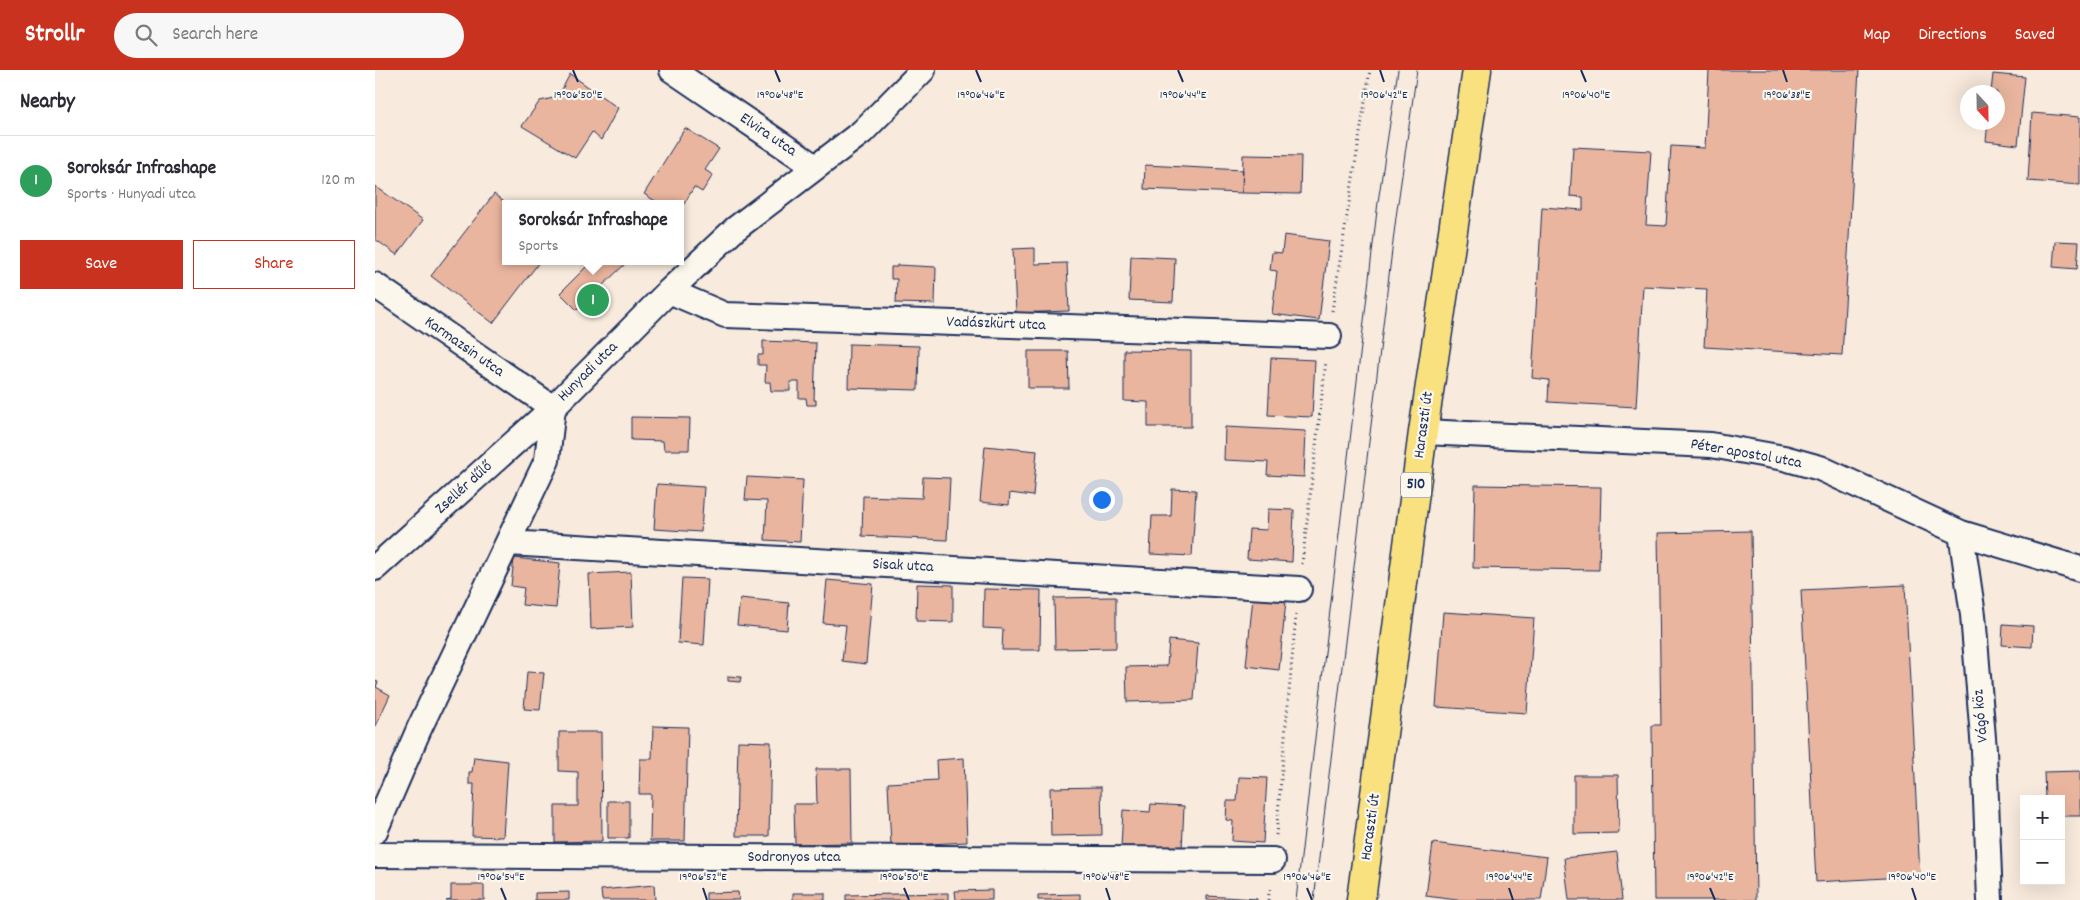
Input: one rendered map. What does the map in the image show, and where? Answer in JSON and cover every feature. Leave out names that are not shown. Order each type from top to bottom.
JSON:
[{"type":"main road","name":"Haraszti út","points":[[1361,900],[1423,432],[1477,70]]},
{"type":"street","name":"Elvira utca","points":[[672,70],[815,167]]},
{"type":"street","name":"Hunyadi utca","points":[[375,831],[419,729],[547,460],[553,408],[669,291],[735,229],[862,132],[923,70]]},
{"type":"street","name":"Karmazsin utca","points":[[375,285],[553,408]]},
{"type":"street","name":"Vadászkürt utca","points":[[669,291],[725,315],[1329,336]]},
{"type":"street","name":"Zsellér dűlő","points":[[375,568],[553,408]]},
{"type":"street","name":"Péter apostol utca","points":[[1423,432],[1711,445],[1784,458],[1820,468],[1961,533],[2080,569]]},
{"type":"street","name":"Vágó köz","points":[[1961,533],[1973,615],[1983,740],[1990,900]]},
{"type":"street","name":"Sisak utca","points":[[508,543],[1299,589]]},
{"type":"street","name":"Sodronyos utca","points":[[375,855],[1273,860]]},
{"type":"path","points":[[1268,900],[1290,661],[1329,336],[1370,70]]},
{"type":"building","points":[[1709,70],[1859,70],[1842,355],[1704,347],[1707,289],[1643,286],[1636,407],[1548,402],[1549,380],[1532,378],[1542,207],[1583,210],[1583,197],[1570,196],[1573,147],[1651,151],[1646,225],[1666,226],[1671,146],[1705,148]]},
{"type":"building","points":[[570,74],[618,108],[601,140],[592,132],[575,158],[522,126],[540,101],[558,97]]},
{"type":"building","points":[[1993,74],[2025,77],[2018,145],[1986,141],[1987,130],[2005,130],[2005,85],[1992,85]]},
{"type":"building","points":[[2032,113],[2080,117],[2080,185],[2028,181]]},
{"type":"building","points":[[685,128],[719,149],[705,170],[713,175],[702,192],[694,187],[684,204],[684,200],[654,200],[644,194]]},
{"type":"building","points":[[1243,155],[1301,156],[1300,194],[1242,193]]},
{"type":"building","points":[[1145,165],[1243,170],[1242,193],[1144,189]]},
{"type":"building","points":[[375,186],[423,220],[397,255],[375,239]]},
{"type":"building","points":[[494,194],[502,200],[502,265],[537,265],[493,323],[431,276]]},
{"type":"building","points":[[1284,235],[1329,241],[1319,320],[1272,314],[1277,271],[1270,270],[1272,252],[1282,253]]},
{"type":"building","points":[[2055,241],[2079,242],[2077,269],[2053,267]]},
{"type":"building","points":[[1035,248],[1035,264],[1067,263],[1069,311],[1016,313],[1013,249]]},
{"type":"building","points":[[1131,256],[1175,258],[1173,302],[1129,300]]},
{"type":"building","points":[[588,265],[624,265],[577,310],[560,293]]},
{"type":"building","points":[[897,265],[936,267],[935,304],[896,303],[897,279],[891,279],[891,267],[897,267]]},
{"type":"building","points":[[763,341],[816,343],[814,400],[816,400],[816,405],[807,405],[806,398],[799,398],[799,382],[790,382],[790,391],[771,391],[770,382],[765,382],[766,365],[758,365],[758,355],[763,355]]},
{"type":"building","points":[[849,344],[919,346],[918,390],[848,388]]},
{"type":"building","points":[[1124,350],[1191,351],[1191,427],[1148,427],[1148,402],[1124,401]]},
{"type":"building","points":[[1028,351],[1068,351],[1069,388],[1028,388]]},
{"type":"building","points":[[1271,358],[1315,360],[1312,417],[1268,415]]},
{"type":"building","points":[[631,417],[690,418],[689,450],[664,450],[663,441],[631,440]]},
{"type":"building","points":[[1225,427],[1306,431],[1304,477],[1267,475],[1268,462],[1224,460]]},
{"type":"building","points":[[985,446],[1037,451],[1033,496],[1010,493],[1009,505],[980,502]]},
{"type":"building","points":[[747,477],[803,480],[800,542],[765,540],[767,501],[745,500]]},
{"type":"building","points":[[923,477],[950,478],[947,540],[862,536],[863,496],[922,498]]},
{"type":"building","points":[[657,484],[704,487],[701,532],[654,529]]},
{"type":"building","points":[[1475,485],[1601,487],[1599,570],[1473,568]]},
{"type":"building","points":[[1172,489],[1196,490],[1192,556],[1150,554],[1152,516],[1171,516]]},
{"type":"building","points":[[1268,509],[1294,510],[1292,562],[1247,559],[1249,529],[1267,530]]},
{"type":"building","points":[[1751,531],[1756,900],[1654,900],[1652,725],[1661,725],[1658,533]]},
{"type":"building","points":[[514,558],[560,563],[556,608],[522,605],[524,588],[511,586]]},
{"type":"building","points":[[631,572],[633,627],[591,629],[589,574]]},
{"type":"building","points":[[682,578],[708,579],[704,645],[678,643]]},
{"type":"building","points":[[827,580],[873,584],[866,664],[842,661],[846,625],[823,623]]},
{"type":"building","points":[[917,584],[953,585],[953,622],[916,621]]},
{"type":"building","points":[[1905,585],[1920,876],[1816,882],[1801,590]]},
{"type":"building","points":[[984,589],[1041,590],[1040,650],[1002,650],[1003,629],[983,628]]},
{"type":"building","points":[[1116,597],[1116,648],[1055,649],[1054,598]]},
{"type":"building","points":[[1253,597],[1286,601],[1279,670],[1246,666]]},
{"type":"building","points":[[740,598],[789,603],[787,630],[737,625]]},
{"type":"building","points":[[1443,612],[1534,618],[1527,713],[1436,707]]},
{"type":"building","points":[[2003,624],[2033,626],[2032,647],[2002,645]]},
{"type":"building","points":[[1169,640],[1198,643],[1194,700],[1127,702],[1126,667],[1167,666]]},
{"type":"building","points":[[527,672],[544,673],[540,710],[524,709]]},
{"type":"building","points":[[728,676],[741,677],[740,682],[728,681]]},
{"type":"building","points":[[375,681],[378,682],[376,687],[390,695],[375,727]]},
{"type":"building","points":[[653,726],[688,727],[685,841],[650,841],[651,794],[639,794],[640,759],[652,759]]},
{"type":"building","points":[[559,732],[601,732],[602,841],[555,842],[555,806],[578,806],[578,772],[559,771]]},
{"type":"building","points":[[738,741],[771,742],[769,836],[736,836]]},
{"type":"building","points":[[474,757],[508,761],[503,837],[472,836],[474,784],[469,784],[469,772],[472,772]]},
{"type":"building","points":[[964,758],[967,842],[891,846],[888,783],[937,780],[936,760]]},
{"type":"building","points":[[816,769],[851,769],[852,843],[795,844],[794,804],[817,804]]},
{"type":"building","points":[[2080,771],[2080,816],[2065,816],[2065,795],[2045,795],[2044,772]]},
{"type":"building","points":[[1574,775],[1618,775],[1619,833],[1574,834]]},
{"type":"building","points":[[1239,777],[1267,778],[1263,843],[1232,841],[1233,821],[1226,820],[1227,801],[1237,801]]},
{"type":"building","points":[[1101,787],[1102,835],[1051,836],[1050,788]]},
{"type":"building","points":[[608,801],[629,801],[629,838],[608,838]]},
{"type":"building","points":[[1151,804],[1184,806],[1182,850],[1121,847],[1123,810],[1150,812]]},
{"type":"building","points":[[1433,843],[1547,857],[1541,900],[1457,900],[1426,896]]},
{"type":"building","points":[[1617,852],[1622,900],[1569,900],[1564,858]]},
{"type":"building","points":[[451,885],[484,885],[484,900],[446,900],[451,899]]},
{"type":"building","points":[[654,885],[655,900],[602,900],[601,890]]},
{"type":"building","points":[[992,890],[992,900],[956,900],[955,891]]},
{"type":"building","points":[[569,892],[569,900],[535,900],[535,893]]},
{"type":"building","points":[[738,892],[739,900],[706,900],[706,893]]},
{"type":"building","points":[[793,893],[825,893],[825,900],[793,900]]},
{"type":"building","points":[[948,893],[948,900],[846,900],[846,895]]},
{"type":"building","points":[[1080,894],[1080,900],[1038,900],[1038,895]]},
{"type":"building","points":[[1207,896],[1257,899],[1257,900],[1207,900]]},
{"type":"tram line","points":[[1296,900],[1378,202],[1398,70]]},
{"type":"tram line","points":[[1314,900],[1396,217],[1417,70]]},
{"type":"place","name":"Soroksár Infrashape","points":[[593,300]]}]
